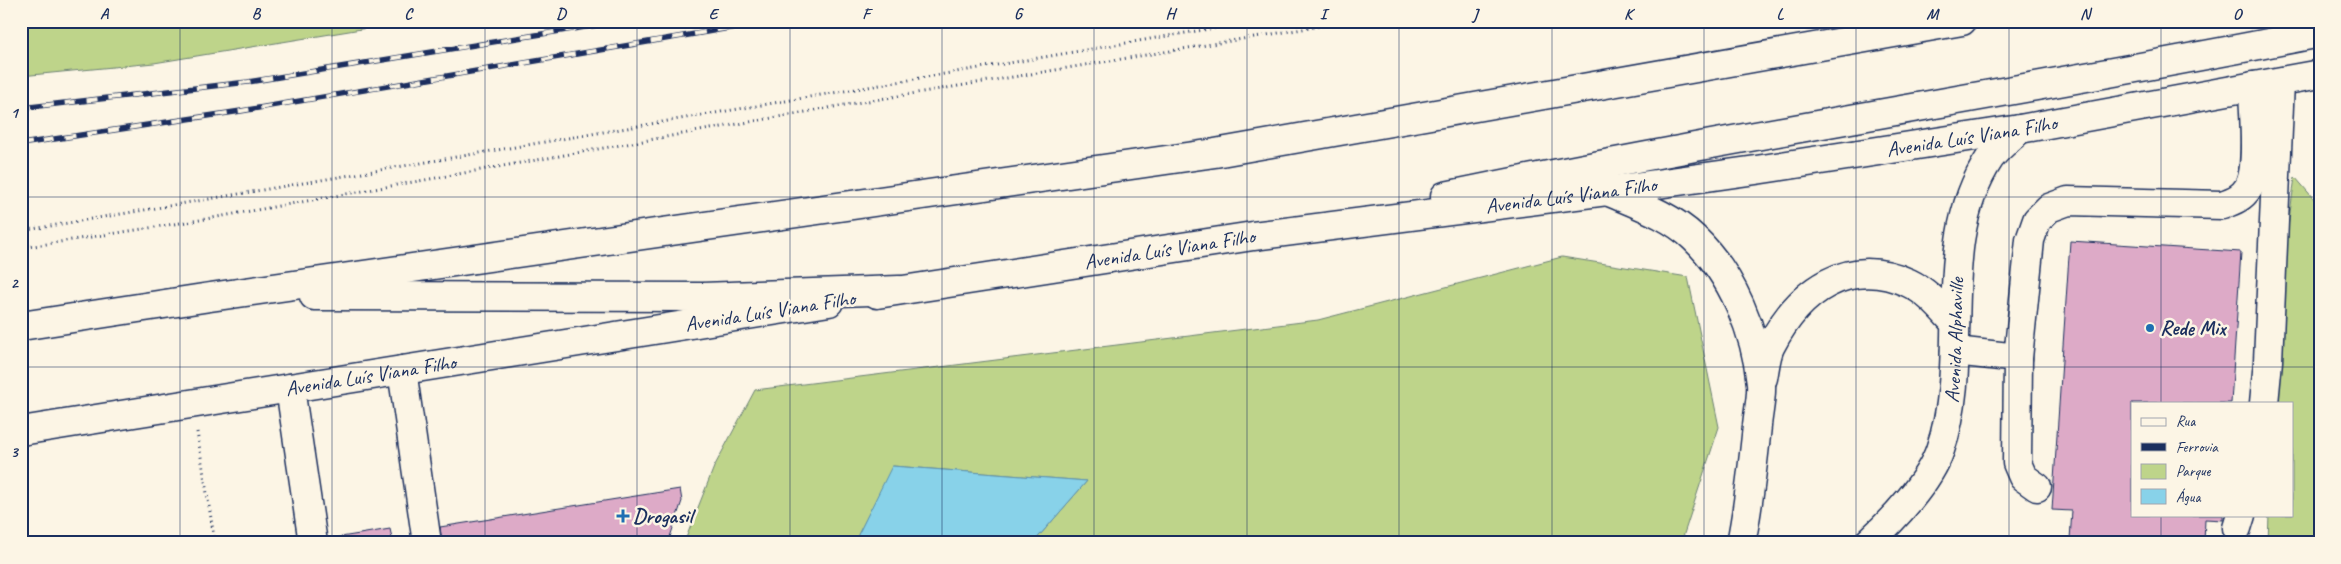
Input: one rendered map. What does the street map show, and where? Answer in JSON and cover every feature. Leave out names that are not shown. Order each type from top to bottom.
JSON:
[{"type":"main road","points":[[29,327],[210,297],[1215,153],[1962,21]]},
{"type":"main road","points":[[1253,236],[1576,168],[2145,68],[2320,34]]},
{"type":"main road","name":"Avenida Luís Viana Filho","points":[[21,432],[899,290],[1253,236],[1607,191],[2020,129],[2253,86],[2318,76]]},
{"type":"main road","points":[[2264,402],[2259,347],[2280,82]]},
{"type":"main road","points":[[2037,487],[2024,477],[2017,463],[2018,358],[2030,240],[2037,220],[2049,208],[2068,201],[2222,205],[2237,200],[2248,188],[2254,171],[2253,86]]},
{"type":"main road","name":"Avenida Alphaville","points":[[1868,543],[1915,492],[1931,469],[1940,451],[1952,393],[1958,249],[1963,221],[1971,198],[1991,157],[2020,129]]},
{"type":"main road","points":[[1607,191],[1660,214],[1693,238],[1717,265],[1733,291],[1746,322],[1761,386]]},
{"type":"main road","points":[[1740,543],[1753,463],[1761,386],[1770,346],[1794,312],[1813,292],[1834,278],[1858,273],[1885,274],[1910,283],[1932,298],[1955,323]]},
{"type":"main road","points":[[210,297],[703,297],[899,290]]},
{"type":"main road","points":[[1955,351],[2018,358]]},
{"type":"main road","points":[[402,370],[426,543]]},
{"type":"main road","points":[[290,388],[313,543]]},
{"type":"path","points":[[21,231],[1256,21]]},
{"type":"path","points":[[21,248],[215,217],[856,103],[1352,21]]},
{"type":"path","points":[[193,404],[215,543]]},
{"type":"green space","points":[[21,21],[410,21],[154,63],[21,76]]},
{"type":"green space","points":[[2295,177],[2320,206],[2320,543],[2268,543],[2269,516],[2294,516],[2294,402],[2274,402],[2280,285]]},
{"type":"green space","points":[[1562,257],[1688,277],[1719,427],[1681,543],[1033,543],[1087,481],[893,466],[854,543],[684,543],[714,467],[755,390],[1318,320]]},
{"type":"water","points":[[892,466],[1087,481],[1033,543],[854,543]]},
{"type":"building","name":"Rede Mix","points":[[2070,241],[2241,252],[2231,402],[2131,402],[2131,516],[2223,516],[2223,520],[2205,519],[2204,543],[2123,543],[2070,539],[2072,511],[2052,510]]},
{"type":"building","points":[[680,489],[682,501],[668,543],[442,543],[440,527]]},
{"type":"building","points":[[390,529],[393,543],[336,543],[335,538]]},
{"type":"railway","points":[[21,108],[248,82],[622,21]]},
{"type":"railway","points":[[21,144],[241,111],[771,21]]},
{"type":"place","name":"Rede Mix","points":[[2150,328]]},
{"type":"place","name":"Drogasil","points":[[623,516]]}]
